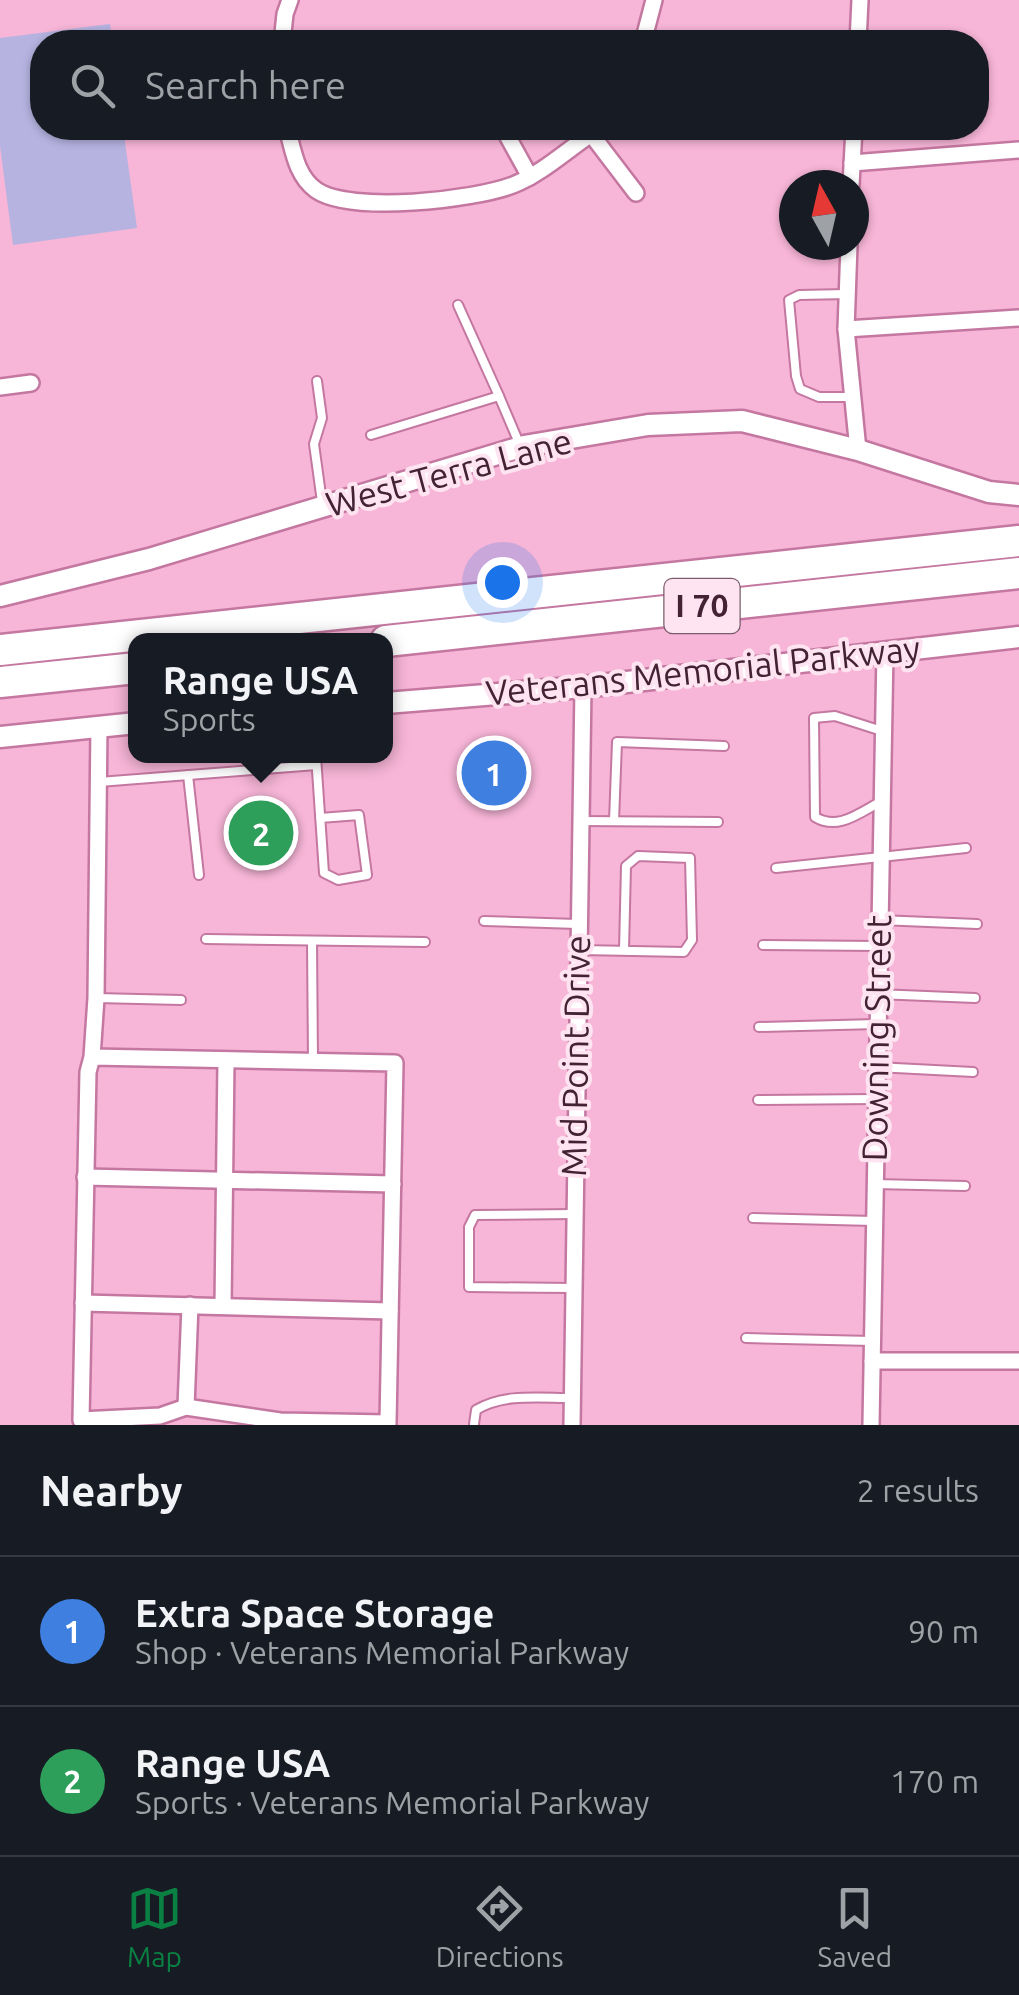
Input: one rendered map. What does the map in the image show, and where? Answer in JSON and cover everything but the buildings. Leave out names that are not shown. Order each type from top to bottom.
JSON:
[{"type":"highway","name":"I 70","points":[[159,633],[1019,541]]},
{"type":"highway","name":"I 70","points":[[393,639],[1019,572]]},
{"type":"highway","name":"I 70","points":[[0,650],[128,636]]},
{"type":"highway","points":[[0,682],[128,669]]},
{"type":"street","points":[[284,30],[290,0]]},
{"type":"street","points":[[646,30],[654,0]]},
{"type":"street","points":[[859,30],[860,0]]},
{"type":"street","points":[[291,140],[298,166],[317,191],[349,202],[466,196],[513,185],[581,140]]},
{"type":"street","points":[[510,140],[530,177]]},
{"type":"street","points":[[599,140],[636,194]]},
{"type":"street","points":[[852,170],[853,140]]},
{"type":"street","points":[[852,163],[1019,150]]},
{"type":"street","points":[[848,260],[846,330],[858,450]]},
{"type":"street","points":[[846,330],[1019,318]]},
{"type":"street","points":[[0,387],[31,383]]},
{"type":"street","name":"West Terra Lane","points":[[0,596],[148,559],[521,447],[648,426],[742,421],[858,450],[988,492],[1019,495]]},
{"type":"street","name":"Veterans Memorial Parkway","points":[[393,702],[582,687],[1019,637]]},
{"type":"street","name":"Downing Street","points":[[870,1425],[886,650]]},
{"type":"street","name":"Mid Point Drive","points":[[572,1425],[582,687]]},
{"type":"street","points":[[0,737],[128,724]]},
{"type":"street","points":[[92,1057],[395,1063],[388,1424],[280,1420],[186,1407],[160,1416],[82,1420],[85,1177],[88,1072],[96,998],[100,726]]},
{"type":"street","points":[[223,1306],[226,1060]]},
{"type":"street","points":[[85,1177],[392,1184]]},
{"type":"street","points":[[82,1303],[390,1310]]},
{"type":"street","points":[[186,1407],[190,1305]]},
{"type":"street","points":[[872,1361],[1019,1361]]},
{"type":"lane","points":[[847,294],[799,295],[789,300],[800,389],[819,398],[852,397]]},
{"type":"lane","points":[[458,305],[521,447]]},
{"type":"lane","points":[[317,381],[322,418],[314,444],[323,506]]},
{"type":"lane","points":[[371,435],[499,396]]},
{"type":"lane","points":[[881,802],[841,823],[815,817],[814,718],[835,716],[882,731]]},
{"type":"lane","points":[[614,821],[617,742],[724,746]]},
{"type":"lane","points":[[98,782],[290,763]]},
{"type":"lane","points":[[316,763],[320,818],[324,873],[338,880],[368,875],[359,815],[320,818]]},
{"type":"lane","points":[[188,775],[200,875]]},
{"type":"lane","points":[[580,822],[718,822]]},
{"type":"lane","points":[[776,868],[966,848]]},
{"type":"lane","points":[[576,950],[684,952],[692,940],[690,858],[638,856],[626,866],[624,950]]},
{"type":"lane","points":[[879,920],[977,924]]},
{"type":"lane","points":[[484,921],[577,924]]},
{"type":"lane","points":[[206,939],[425,942]]},
{"type":"lane","points":[[312,942],[312,1061]]},
{"type":"lane","points":[[763,945],[879,946]]},
{"type":"lane","points":[[877,994],[975,998]]},
{"type":"lane","points":[[96,998],[181,1000]]},
{"type":"lane","points":[[759,1027],[876,1024]]},
{"type":"lane","points":[[876,1067],[973,1072]]},
{"type":"lane","points":[[758,1100],[876,1099]]},
{"type":"lane","points":[[874,1184],[965,1186]]},
{"type":"lane","points":[[574,1214],[475,1215],[469,1227],[468,1287],[574,1288]]},
{"type":"lane","points":[[753,1218],[874,1221]]},
{"type":"lane","points":[[746,1338],[872,1340]]},
{"type":"lane","points":[[474,1424],[476,1410],[488,1403],[508,1398],[572,1398]]},
{"type":"shaded area","points":[[110,24],[111,30],[63,30]]},
{"type":"shaded area","points":[[30,34],[30,140],[125,140],[137,228],[13,245],[0,146],[0,38]]},
{"type":"place","name":"Extra Space Storage","points":[[494,773]]},
{"type":"place","name":"Range USA","points":[[261,833]]}]
